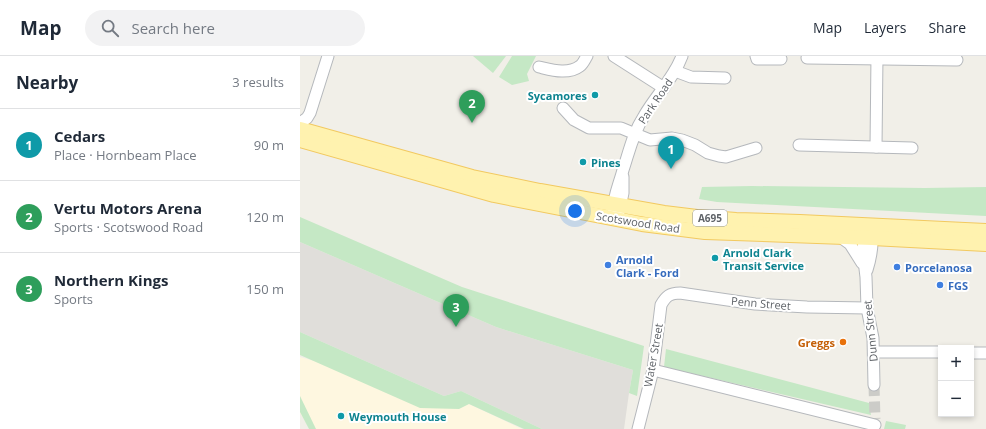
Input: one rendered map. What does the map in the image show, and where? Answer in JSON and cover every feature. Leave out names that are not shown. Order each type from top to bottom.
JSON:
[{"type":"main road","name":"Scotswood Road","points":[[300,129],[472,177],[617,205],[696,217],[986,244]]},
{"type":"main road","name":"Scotswood Road","points":[[300,140],[494,195],[614,219],[705,232],[839,236],[868,233],[986,231]]},
{"type":"street","points":[[300,123],[307,118],[310,113],[328,56]]},
{"type":"street","points":[[539,67],[553,71],[567,71],[580,66],[587,56]]},
{"type":"street","points":[[614,56],[664,88]]},
{"type":"street","name":"Park Road","points":[[614,219],[617,205],[615,192],[635,133],[644,116],[675,71],[682,56]]},
{"type":"street","points":[[756,56],[757,59],[780,59]]},
{"type":"street","points":[[807,58],[957,60]]},
{"type":"street","points":[[876,147],[877,58]]},
{"type":"street","points":[[675,71],[691,77],[725,78]]},
{"type":"street","points":[[563,108],[574,120],[589,128],[617,128],[635,133],[650,140],[666,138],[682,140],[713,155],[726,157],[756,148]]},
{"type":"street","points":[[310,113],[311,122],[318,134]]},
{"type":"street","points":[[799,145],[912,148]]},
{"type":"street","name":"Dunn Street","points":[[868,233],[864,265],[866,277],[866,308],[873,338],[874,385]]},
{"type":"street","name":"Dunn Street","points":[[866,277],[871,253],[868,233]]},
{"type":"street","name":"Dunn Street","points":[[839,236],[850,244],[864,265]]},
{"type":"street","name":"Penn Street","points":[[662,305],[664,298],[668,295],[680,293],[755,304],[830,308],[866,308]]},
{"type":"street","name":"Water Street","points":[[638,429],[653,370],[662,305]]},
{"type":"street","points":[[874,352],[938,352]]},
{"type":"street","points":[[974,353],[986,353]]},
{"type":"street","points":[[653,370],[874,424]]},
{"type":"shaded area","points":[[300,242],[496,327],[633,370],[624,429],[542,429],[461,391],[444,396],[300,332]]},
{"type":"shaded area","points":[[300,357],[469,404],[522,429],[310,429],[300,413]]},
{"type":"green space","points":[[473,56],[506,56],[493,73]]},
{"type":"green space","points":[[512,56],[536,56],[527,74],[529,81],[512,85],[499,77]]},
{"type":"green space","points":[[752,186],[925,188],[986,187],[986,216],[717,202],[699,199],[702,187]]},
{"type":"green space","points":[[300,217],[462,287],[644,346],[637,396],[629,393],[633,370],[496,327],[300,242]]},
{"type":"green space","points":[[300,332],[444,396],[461,391],[542,429],[524,429],[469,404],[459,409],[420,408],[300,355]]},
{"type":"green space","points":[[666,349],[869,403],[871,415],[664,367]]},
{"type":"green space","points":[[300,396],[316,429],[309,429],[300,412]]},
{"type":"green space","points":[[886,421],[906,425],[905,429],[884,429]]},
{"type":"tunnel","points":[[874,385],[875,419]]},
{"type":"place","name":"Sycamores","points":[[595,95]]},
{"type":"place","name":"Vertu Motors Arena","points":[[472,123]]},
{"type":"place","name":"Pines","points":[[583,162]]},
{"type":"place","name":"Cedars","points":[[671,169]]},
{"type":"place","name":"Arnold Clark Transit Service","points":[[715,258]]},
{"type":"place","name":"Arnold Clark - Ford","points":[[608,265]]},
{"type":"place","name":"Porcelanosa","points":[[897,267]]},
{"type":"place","name":"FGS","points":[[940,285]]},
{"type":"place","name":"Northern Kings","points":[[456,327]]},
{"type":"place","name":"Greggs","points":[[843,342]]},
{"type":"place","name":"Weymouth House","points":[[341,416]]}]
